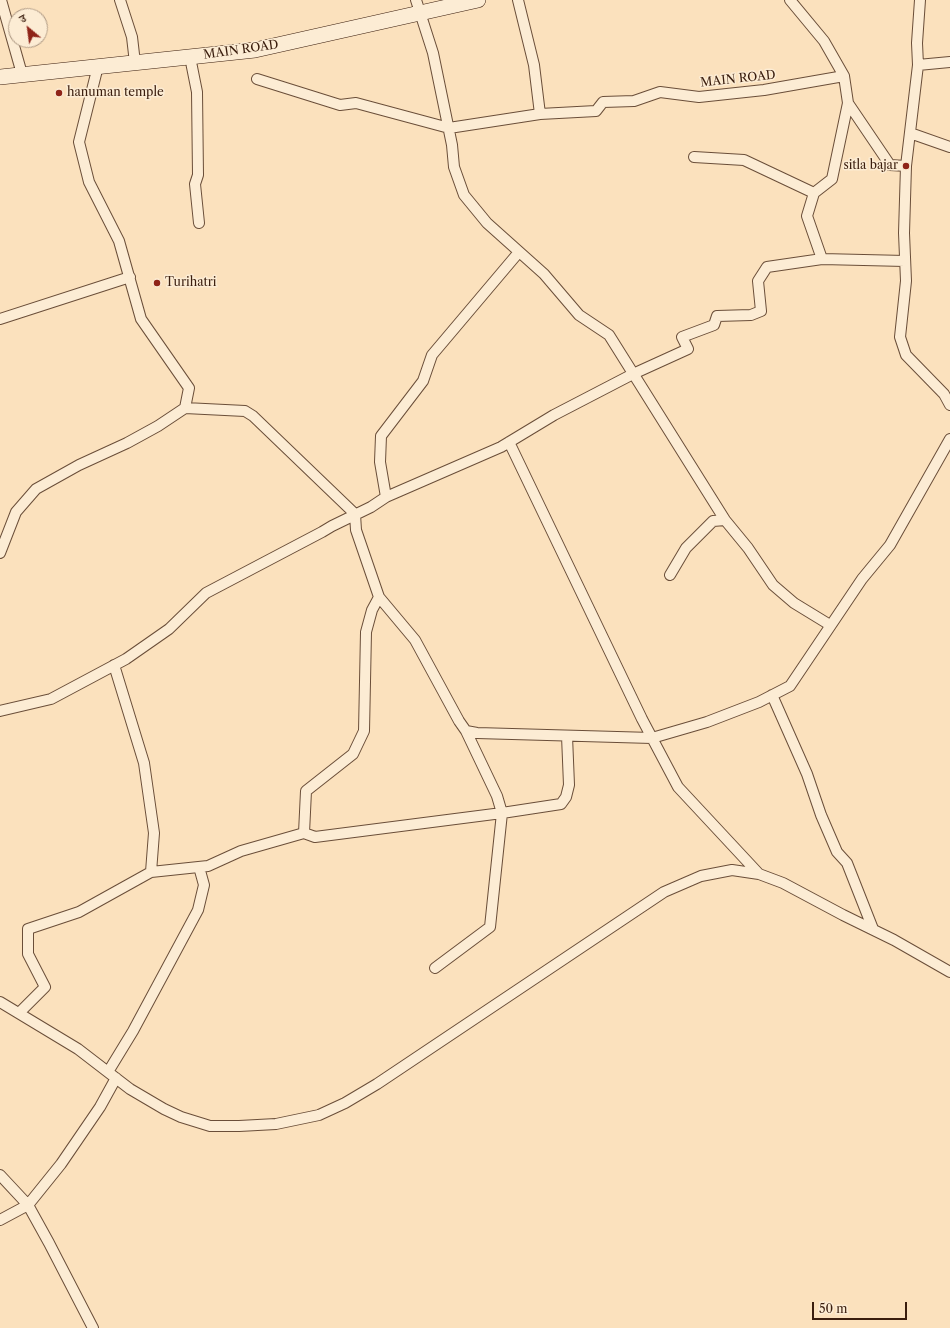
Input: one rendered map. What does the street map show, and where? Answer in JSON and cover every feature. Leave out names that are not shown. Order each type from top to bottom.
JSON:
[{"type":"street","points":[[1,0],[22,74]]},
{"type":"street","points":[[120,0],[132,37],[135,63]]},
{"type":"street","name":"MAIN ROAD","points":[[0,77],[255,50],[418,7],[478,0]]},
{"type":"street","points":[[257,78],[340,105],[356,103],[449,128],[540,114],[534,66],[518,0]]},
{"type":"street","points":[[790,0],[824,41],[844,76],[848,103],[832,179],[814,193],[808,216],[822,259]]},
{"type":"street","points":[[920,0],[917,43],[918,65],[906,166],[904,233],[906,281],[900,337],[906,355],[944,394],[950,405]]},
{"type":"street","points":[[418,7],[433,53],[452,144],[454,167],[464,195],[487,223],[544,274],[579,315],[608,335],[725,520],[748,548],[773,585],[794,603],[830,625]]},
{"type":"street","points":[[190,57],[197,92],[198,175],[195,184],[199,223]]},
{"type":"street","points":[[918,65],[950,62]]},
{"type":"street","points":[[98,66],[79,142],[89,182],[119,241],[141,319],[189,388],[185,408]]},
{"type":"street","name":"MAIN ROAD","points":[[540,114],[596,112],[603,102],[634,101],[660,92],[699,97],[764,90],[844,76]]},
{"type":"street","points":[[848,103],[890,165],[906,166]]},
{"type":"street","points":[[910,133],[950,147]]},
{"type":"street","points":[[694,157],[744,160],[814,193]]},
{"type":"street","points":[[386,497],[380,462],[381,436],[423,381],[432,355],[519,252]]},
{"type":"street","points":[[0,711],[51,699],[126,659],[169,629],[206,593],[371,507],[386,497],[501,447],[554,415],[633,374],[688,349],[682,337],[714,325],[717,316],[751,315],[761,311],[758,280],[767,267],[822,259],[905,261]]},
{"type":"street","points":[[0,319],[130,277]]},
{"type":"street","points":[[0,553],[16,512],[36,489],[80,465],[127,443],[158,426],[185,408],[245,411],[253,416],[355,514],[356,530],[379,597],[415,640],[450,706],[466,731],[497,796],[502,813],[490,927],[435,968]]},
{"type":"street","points":[[466,731],[477,733],[652,738],[707,722],[759,702],[790,686],[862,579],[890,545],[950,439]]},
{"type":"street","points":[[509,442],[652,738],[678,787],[759,874]]},
{"type":"street","points":[[670,575],[686,548],[713,521],[725,520]]},
{"type":"street","points":[[304,833],[306,791],[354,754],[364,731],[366,632],[372,610],[379,597]]},
{"type":"street","points":[[114,665],[144,762],[154,833],[151,872]]},
{"type":"street","points":[[772,695],[807,774],[821,815],[837,852],[847,863],[873,930]]},
{"type":"street","points":[[19,1013],[45,988],[28,954],[28,929],[79,912],[151,872],[208,866],[241,851],[304,833],[315,837],[560,804],[566,797],[569,785],[567,736]]},
{"type":"street","points":[[0,1220],[28,1205],[70,1151],[100,1107],[112,1075],[132,1031],[198,910],[204,885],[199,867]]},
{"type":"street","points":[[0,1002],[78,1049],[148,1101],[164,1110],[210,1126],[276,1124],[319,1115],[345,1103],[377,1084],[664,892],[701,876],[732,870],[759,874],[782,883],[894,940],[950,972]]},
{"type":"street","points":[[0,1175],[28,1205],[93,1328]]},
{"type":"place","name":"hanuman temple","points":[[59,93]]},
{"type":"place","name":"sitla bajar","points":[[906,166]]},
{"type":"place","name":"Turihatri","points":[[157,283]]}]
